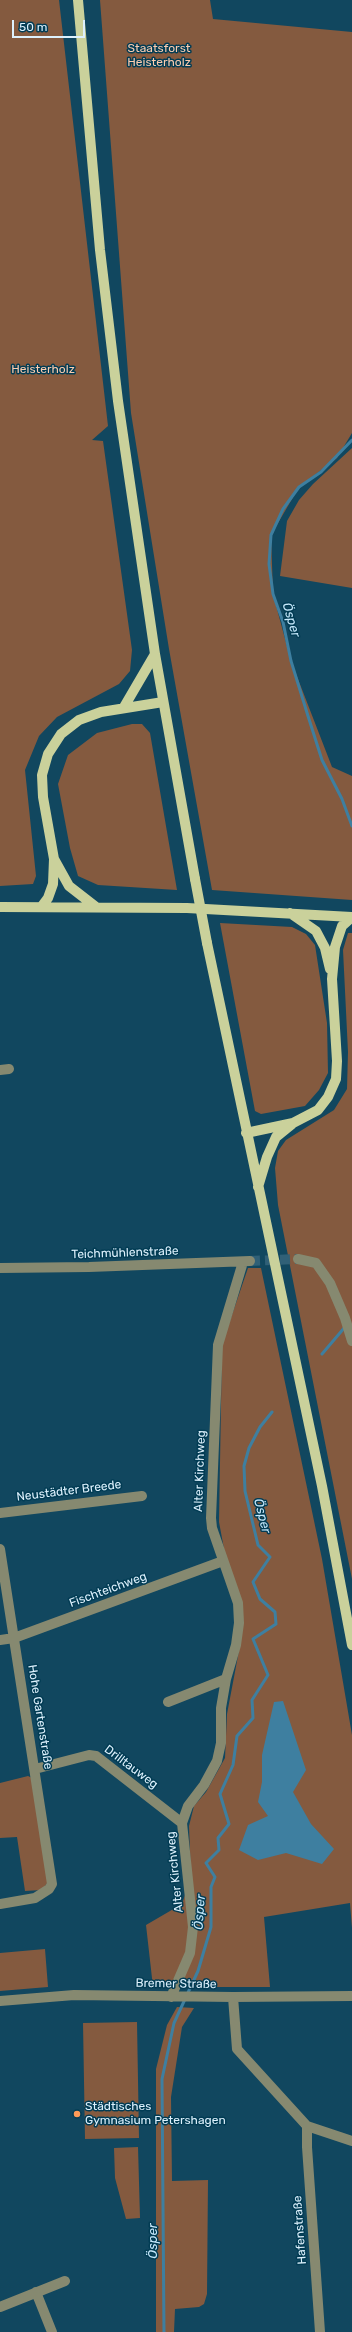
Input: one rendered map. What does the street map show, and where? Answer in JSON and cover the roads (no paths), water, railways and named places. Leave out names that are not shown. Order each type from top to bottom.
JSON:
[{"type":"main road","points":[[78,0],[103,273],[118,401],[155,654],[207,943],[246,1133],[322,1486],[352,1645]]},
{"type":"main road","points":[[124,707],[155,654]]},
{"type":"main road","points":[[42,906],[48,898],[53,884],[54,859],[42,782],[42,776],[48,754],[61,734],[79,720],[101,712],[124,707],[164,702]]},
{"type":"main road","points":[[54,859],[69,886],[96,907]]},
{"type":"main road","points":[[0,907],[96,907],[289,913],[352,917]]},
{"type":"main road","points":[[289,913],[316,931],[325,948],[332,979]]},
{"type":"main road","points":[[258,1189],[267,1157],[276,1137],[293,1123],[318,1110],[328,1097],[336,1079],[337,1061],[332,979],[335,947],[342,926],[352,917]]},
{"type":"main road","points":[[246,1133],[293,1123]]},
{"type":"street","points":[[298,1259],[316,1263],[330,1283],[345,1318],[351,1339]]},
{"type":"street","name":"Teichmühlenstraße","points":[[0,1268],[246,1262]]},
{"type":"street","name":"Alter Kirchweg","points":[[175,1997],[190,1953],[193,1927],[182,1823],[188,1806],[204,1785],[217,1761],[221,1743],[221,1708],[226,1679],[236,1645],[239,1623],[238,1603],[212,1528],[212,1518],[218,1345],[246,1262]]},
{"type":"street","name":"Neustädter Breede","points":[[0,1513],[142,1496]]},
{"type":"street","name":"Hohe Gartenstraße","points":[[0,1549],[52,1884],[49,1889],[35,1898],[0,1904]]},
{"type":"street","name":"Fischteichweg","points":[[0,1640],[14,1638],[223,1561]]},
{"type":"street","points":[[168,1702],[226,1679]]},
{"type":"street","name":"Drilltauweg","points":[[35,1769],[88,1755],[96,1756],[182,1823]]},
{"type":"street","name":"Bremer Straße","points":[[0,2001],[74,1995],[175,1997],[352,1996]]},
{"type":"street","points":[[233,1997],[237,2049],[307,2126],[352,2141]]},
{"type":"street","name":"Hafenstraße","points":[[307,2126],[307,2147],[320,2332]]},
{"type":"street","points":[[0,2307],[66,2281]]},
{"type":"street","points":[[36,2292],[52,2332]]},
{"type":"water","points":[[283,1701],[306,1770],[293,1792],[311,1824],[334,1849],[322,1864],[286,1853],[258,1860],[239,1850],[248,1825],[268,1816],[258,1802],[262,1782],[262,1755],[274,1702]]},
{"type":"waterway","name":"Ösper","points":[[352,440],[321,472],[299,487],[283,509],[271,535],[269,564],[273,594],[283,622],[291,661],[308,716],[322,760],[342,799],[352,826]]},
{"type":"waterway","name":"Ösper","points":[[322,1354],[345,1327]]},
{"type":"waterway","name":"Ösper","points":[[164,2332],[162,2079],[174,2023],[198,1971],[211,1927],[211,1887],[215,1877],[206,1863],[219,1850],[218,1838],[229,1824],[220,1794],[233,1765],[237,1736],[253,1718],[252,1700],[268,1675],[253,1639],[276,1624],[275,1612],[260,1599],[253,1582],[270,1557],[258,1545],[245,1491],[244,1466],[249,1448],[260,1427],[272,1412]]},
{"type":"tunnel","points":[[250,1261],[298,1259]]},
{"type":"place","name":"Städtisches Gymnasium Petershagen","points":[[77,2114]]},
{"type":"park label","name":"Staatsforst Heisterholz","points":[[159,56]]},
{"type":"park label","name":"Heisterholz","points":[[43,370]]}]
